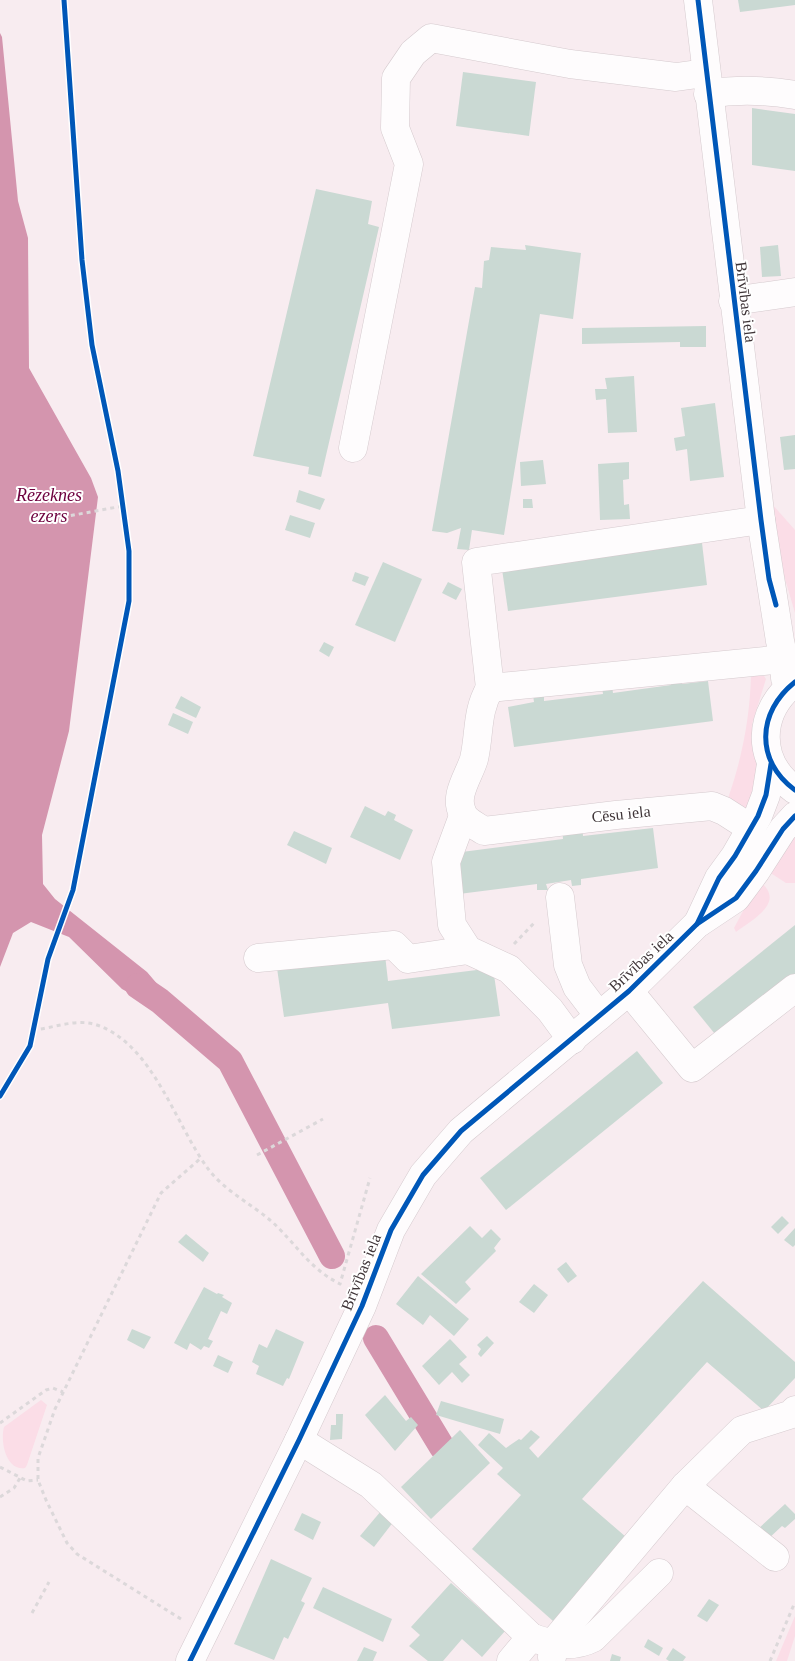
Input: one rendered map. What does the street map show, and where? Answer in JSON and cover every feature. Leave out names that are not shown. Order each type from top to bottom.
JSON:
[{"type":"main road","name":"Brīvības iela","points":[[698,0],[760,520],[769,579],[789,668]]},
{"type":"main road","points":[[354,448],[409,164],[395,128],[396,78],[413,53],[431,38],[570,64],[676,77],[747,90],[795,95]]},
{"type":"main road","points":[[733,301],[795,292]]},
{"type":"main road","points":[[468,950],[452,926],[446,862],[474,823],[460,802],[465,778],[474,759],[482,701],[490,688],[476,562],[760,520]]},
{"type":"main road","points":[[490,688],[789,668],[766,726],[766,746],[771,764],[784,782],[795,790]]},
{"type":"main road","points":[[697,924],[719,878],[752,829],[766,795],[771,764]]},
{"type":"main road","name":"Cēsu iela","points":[[474,823],[712,806],[724,811],[752,829]]},
{"type":"main road","points":[[697,924],[736,898],[782,829],[795,816]]},
{"type":"main road","points":[[561,906],[568,965],[577,987],[599,1016]]},
{"type":"main road","name":"Brīvības iela","points":[[190,1661],[299,1440],[362,1306],[391,1230],[422,1175],[461,1130],[629,991],[697,924]]},
{"type":"main road","points":[[258,958],[394,945],[408,959],[468,950],[510,968],[550,1010],[572,1040]]},
{"type":"main road","points":[[629,991],[692,1068],[795,988]]},
{"type":"main road","points":[[546,1647],[685,1486],[742,1430],[792,1414],[795,1410]]},
{"type":"main road","points":[[299,1440],[371,1485],[546,1647]]},
{"type":"main road","points":[[685,1486],[775,1558]]},
{"type":"main road","points":[[511,1661],[546,1647],[584,1643],[593,1638],[659,1573]]},
{"type":"path","points":[[122,497],[124,515]]},
{"type":"path","points":[[62,517],[123,506]]},
{"type":"path","points":[[498,962],[539,918],[561,906]]},
{"type":"path","points":[[32,1038],[35,1021]]},
{"type":"path","points":[[34,1030],[84,1022],[98,1025],[119,1037],[137,1052],[154,1076],[186,1136],[200,1158],[217,1179],[272,1222],[308,1262],[340,1284]]},
{"type":"path","points":[[257,1155],[323,1119]]},
{"type":"path","points":[[186,1622],[77,1554],[67,1543],[38,1480],[38,1458],[63,1392],[161,1192],[200,1158]]},
{"type":"path","points":[[337,1291],[370,1178]]},
{"type":"path","points":[[0,1423],[46,1390],[53,1388],[63,1392]]},
{"type":"path","points":[[0,1467],[27,1481],[38,1480]]},
{"type":"path","points":[[0,1497],[14,1488],[20,1478]]},
{"type":"path","points":[[32,1613],[49,1582]]},
{"type":"path","points":[[770,1661],[795,1602]]},
{"type":"shaded area","points":[[772,504],[795,530],[795,613],[778,555]]},
{"type":"shaded area","points":[[751,675],[764,676],[766,679],[752,724],[752,743],[759,769],[750,808],[745,809],[728,798],[744,738]]},
{"type":"shaded area","points":[[795,828],[795,883],[786,883],[766,870]]},
{"type":"shaded area","points":[[759,881],[767,889],[770,896],[769,903],[758,916],[736,932],[734,928]]},
{"type":"shaded area","points":[[41,1400],[47,1405],[27,1465],[25,1468],[18,1468],[13,1465],[6,1454],[3,1440],[4,1427]]},
{"type":"shaded area","points":[[795,1616],[795,1636],[787,1661],[776,1661]]},
{"type":"water","name":"Rēzeknes ezers","points":[[0,33],[2,37],[18,201],[28,238],[29,368],[91,478],[98,497],[69,731],[42,835],[43,884],[55,899],[147,972],[170,999],[163,1012],[122,989],[69,937],[31,922],[13,933],[0,967]]},
{"type":"building","points":[[738,0],[795,0],[795,5],[740,12]]},
{"type":"building","points":[[463,72],[536,82],[529,136],[456,126]]},
{"type":"building","points":[[752,108],[795,114],[795,171],[752,165]]},
{"type":"building","points":[[316,189],[372,201],[368,224],[379,227],[321,477],[308,474],[309,467],[253,456]]},
{"type":"building","points":[[525,245],[581,253],[573,319],[540,314],[504,535],[472,530],[469,550],[457,549],[461,528],[447,533],[432,531],[475,287],[482,288],[484,261],[489,260],[491,247],[526,250]]},
{"type":"building","points":[[778,245],[781,276],[762,277],[760,247]]},
{"type":"building","points":[[706,326],[706,347],[680,347],[680,342],[582,344],[582,328]]},
{"type":"building","points":[[634,376],[637,432],[608,433],[606,399],[596,400],[595,389],[607,389],[605,378]]},
{"type":"building","points":[[715,403],[724,477],[690,481],[687,449],[676,451],[674,438],[685,436],[681,408]]},
{"type":"building","points":[[795,435],[795,469],[784,470],[780,437]]},
{"type":"building","points":[[543,460],[546,484],[521,486],[520,462]]},
{"type":"building","points":[[629,462],[629,479],[623,480],[624,505],[629,504],[630,519],[600,520],[598,464]]},
{"type":"building","points":[[299,490],[325,499],[320,510],[296,502]]},
{"type":"building","points":[[523,499],[532,499],[533,508],[523,508]]},
{"type":"building","points":[[290,515],[315,523],[310,538],[285,530]]},
{"type":"building","points":[[702,543],[707,585],[508,611],[502,569]]},
{"type":"building","points":[[383,562],[422,579],[395,642],[355,625]]},
{"type":"building","points":[[355,572],[369,577],[365,586],[352,581]]},
{"type":"building","points":[[448,582],[462,589],[456,600],[442,593]]},
{"type":"building","points":[[324,642],[334,647],[329,657],[319,651]]},
{"type":"building","points":[[681,676],[682,684],[708,681],[713,721],[514,747],[508,707],[534,702],[533,695],[544,693],[544,701],[603,694],[602,687],[612,686],[613,693],[671,685],[671,677]]},
{"type":"building","points":[[181,696],[201,707],[196,718],[175,708]]},
{"type":"building","points":[[173,713],[193,722],[188,734],[168,725]]},
{"type":"building","points":[[365,806],[385,816],[388,811],[396,815],[394,820],[413,830],[400,860],[350,837]]},
{"type":"building","points":[[582,824],[583,836],[653,828],[658,868],[581,879],[581,885],[572,886],[571,880],[546,884],[548,890],[537,890],[537,884],[459,894],[454,853],[563,839],[562,826]]},
{"type":"building","points":[[294,831],[332,848],[326,864],[287,845]]},
{"type":"building","points":[[795,925],[795,978],[719,1039],[693,1007]]},
{"type":"building","points":[[385,955],[388,981],[493,968],[500,1016],[392,1029],[388,1003],[284,1017],[277,968]]},
{"type":"building","points":[[637,1051],[663,1083],[506,1210],[480,1178]]},
{"type":"building","points":[[782,1216],[789,1223],[778,1234],[771,1227]]},
{"type":"building","points":[[470,1226],[482,1238],[491,1229],[501,1239],[494,1248],[496,1251],[465,1282],[471,1289],[456,1304],[421,1274]]},
{"type":"building","points":[[795,1228],[795,1245],[793,1247],[784,1240]]},
{"type":"building","points":[[186,1234],[209,1253],[203,1262],[178,1242]]},
{"type":"building","points":[[566,1262],[577,1276],[568,1283],[557,1269]]},
{"type":"building","points":[[418,1276],[469,1319],[454,1336],[430,1315],[423,1325],[396,1304]]},
{"type":"building","points":[[703,1281],[795,1362],[795,1378],[764,1411],[707,1362],[582,1499],[626,1537],[553,1621],[472,1549],[521,1495],[497,1474],[503,1468],[478,1445],[489,1433],[506,1448],[519,1439],[521,1440],[531,1430],[540,1437],[529,1448],[538,1458]]},
{"type":"building","points":[[534,1284],[548,1295],[534,1313],[519,1302]]},
{"type":"building","points":[[204,1287],[217,1294],[224,1295],[222,1297],[232,1303],[227,1314],[221,1311],[208,1339],[213,1341],[209,1348],[204,1346],[201,1350],[190,1343],[187,1350],[174,1343]]},
{"type":"building","points":[[132,1329],[151,1337],[144,1349],[127,1340]]},
{"type":"building","points":[[276,1329],[304,1342],[289,1379],[287,1378],[283,1386],[256,1374],[259,1366],[252,1362],[259,1344],[267,1348]]},
{"type":"building","points":[[487,1336],[494,1343],[481,1357],[478,1354],[481,1349],[477,1345]]},
{"type":"building","points":[[450,1339],[467,1357],[459,1364],[470,1375],[462,1383],[452,1372],[439,1385],[422,1366]]},
{"type":"building","points":[[218,1355],[233,1362],[228,1373],[213,1366]]},
{"type":"building","points":[[385,1395],[406,1421],[411,1417],[418,1425],[395,1451],[365,1415]]},
{"type":"building","points":[[441,1401],[504,1419],[500,1434],[436,1415]]},
{"type":"building","points":[[336,1414],[343,1414],[342,1439],[330,1440],[331,1425],[336,1425]]},
{"type":"building","points":[[460,1430],[490,1463],[431,1519],[401,1487]]},
{"type":"building","points":[[785,1504],[795,1514],[795,1519],[785,1528],[782,1526],[767,1540],[757,1530]]},
{"type":"building","points":[[381,1511],[394,1521],[374,1547],[360,1536]]},
{"type":"building","points":[[302,1513],[321,1522],[313,1540],[294,1530]]},
{"type":"building","points":[[271,1559],[312,1578],[301,1601],[305,1603],[288,1639],[284,1637],[274,1660],[234,1644]]},
{"type":"building","points":[[451,1583],[505,1631],[482,1657],[462,1639],[443,1661],[428,1661],[409,1646],[420,1635],[411,1627]]},
{"type":"building","points":[[323,1587],[392,1619],[383,1642],[313,1608]]},
{"type":"building","points":[[709,1599],[719,1605],[707,1622],[697,1616]]},
{"type":"building","points":[[648,1639],[663,1648],[659,1656],[644,1647]]},
{"type":"building","points":[[364,1647],[377,1652],[373,1661],[357,1661]]},
{"type":"building","points":[[673,1648],[686,1657],[683,1661],[669,1661],[666,1659]]},
{"type":"building","points":[[612,1654],[621,1657],[620,1661],[610,1661]]},
{"type":"waterway","points":[[138,986],[160,1001],[230,1061],[332,1256]]},
{"type":"waterway","points":[[376,1338],[442,1447]]},
{"type":"cycle path","points":[[0,1096],[30,1046],[48,959],[73,890],[129,601],[129,551],[118,471],[92,345],[82,260],[64,0]]},
{"type":"cycle path","points":[[698,0],[761,520],[769,579],[776,605]]},
{"type":"cycle path","points":[[795,682],[782,694],[773,707],[766,736],[767,751],[773,765],[782,778],[795,790]]},
{"type":"cycle path","points":[[697,924],[719,878],[735,856],[758,816],[766,795],[771,764]]},
{"type":"cycle path","points":[[190,1661],[299,1440],[362,1306],[391,1230],[423,1175],[461,1131],[629,991],[697,924],[736,898],[783,829],[795,816]]}]
